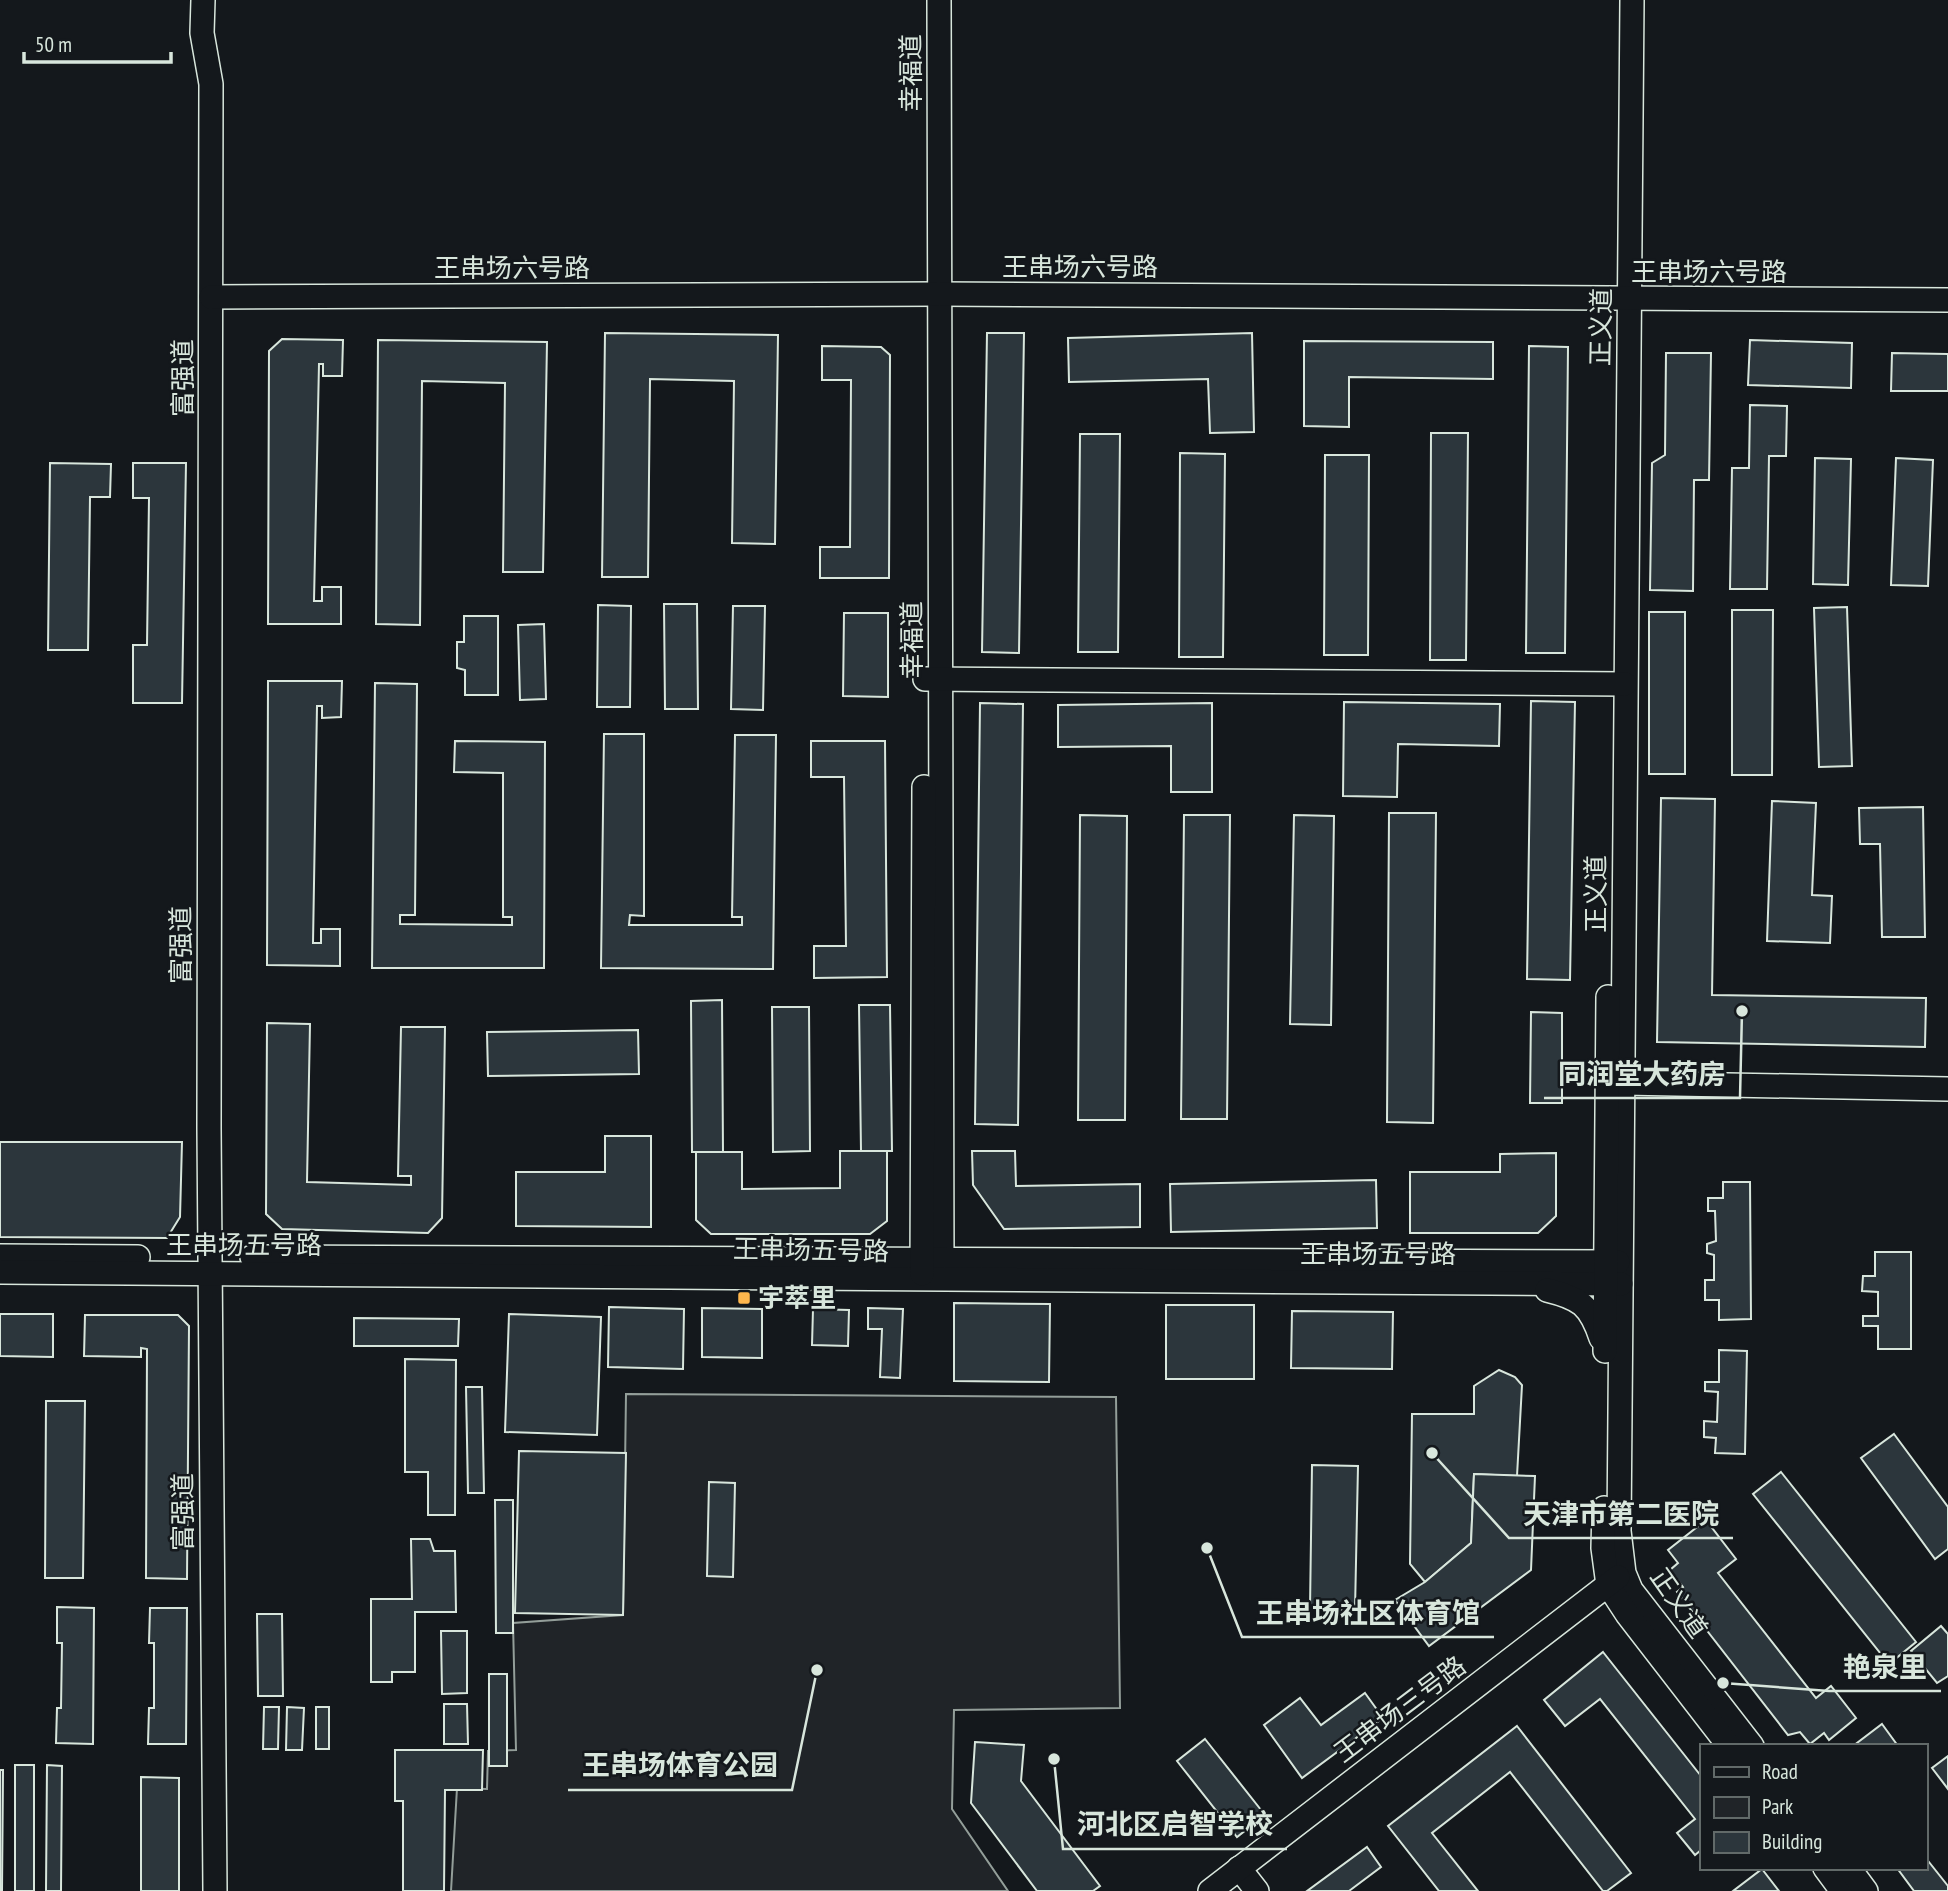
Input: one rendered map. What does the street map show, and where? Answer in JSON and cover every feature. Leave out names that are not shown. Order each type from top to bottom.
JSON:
[{"type":"street","name":"富强道","points":[[203,0],[202,33],[211,84],[209,1265],[215,1891]]},
{"type":"street","name":"幸福道","points":[[924,0],[932,294]]},
{"type":"street","name":"幸福道","points":[[932,1269],[932,294],[939,0]]},
{"type":"street","name":"正义道","points":[[1618,0],[1622,300]]},
{"type":"street","name":"正义道","points":[[1613,1273],[1622,300],[1632,0]]},
{"type":"street","name":"王串场六号路","points":[[211,298],[932,294],[1948,300]]},
{"type":"street","points":[[932,679],[1618,684]]},
{"type":"street","name":"正义道","points":[[1618,684],[1623,1083],[1603,1548],[1627,1614],[1727,1744]]},
{"type":"street","points":[[1623,1083],[1948,1088]]},
{"type":"street","name":"王串场五号路","points":[[0,1256],[209,1265],[1613,1273]]},
{"type":"street","name":"王串场五号路","points":[[0,1272],[209,1265]]},
{"type":"street","points":[[1538,1280],[1580,1301],[1590,1312],[1613,1350]]},
{"type":"street","name":"正义道","points":[[1616,1579],[1631,1590],[1750,1744]]},
{"type":"street","name":"王串场三号路","points":[[1210,1891],[1616,1579]]},
{"type":"street","points":[[1239,1868],[1257,1891]]},
{"type":"street","points":[[1826,1870],[1842,1891]]},
{"type":"street","points":[[1851,1870],[1867,1891]]},
{"type":"green space","points":[[626,1394],[1116,1397],[1120,1708],[954,1710],[952,1809],[1008,1891],[451,1891],[457,1788],[487,1789],[488,1751],[516,1750],[513,1623],[623,1615]]},
{"type":"building","points":[[605,333],[778,335],[775,544],[732,543],[734,381],[650,379],[648,577],[602,577]]},
{"type":"building","points":[[987,333],[1024,333],[1019,653],[982,652]]},
{"type":"building","points":[[1252,333],[1254,432],[1210,433],[1208,379],[1069,382],[1068,338]]},
{"type":"building","points":[[282,339],[343,340],[342,376],[323,376],[323,364],[319,364],[314,601],[322,601],[322,587],[341,587],[341,624],[268,624],[269,351]]},
{"type":"building","points":[[378,340],[547,342],[543,572],[503,572],[505,383],[422,381],[420,625],[376,624]]},
{"type":"building","points":[[1750,340],[1852,343],[1851,388],[1748,385]]},
{"type":"building","points":[[1304,341],[1493,342],[1493,379],[1349,377],[1349,427],[1304,426]]},
{"type":"building","points":[[822,346],[881,347],[890,355],[889,578],[820,578],[820,547],[850,547],[851,380],[822,380]]},
{"type":"building","points":[[1529,346],[1568,347],[1565,653],[1526,653]]},
{"type":"building","points":[[1666,353],[1711,353],[1709,480],[1694,480],[1693,591],[1650,590],[1652,463],[1665,455]]},
{"type":"building","points":[[1892,353],[1948,354],[1948,391],[1891,391]]},
{"type":"building","points":[[1750,405],[1787,406],[1786,456],[1769,456],[1767,589],[1730,589],[1732,468],[1749,468]]},
{"type":"building","points":[[1431,433],[1468,433],[1466,660],[1430,660]]},
{"type":"building","points":[[1080,434],[1120,434],[1118,652],[1078,652]]},
{"type":"building","points":[[1180,453],[1225,454],[1223,657],[1179,657]]},
{"type":"building","points":[[1325,455],[1369,455],[1368,655],[1324,655]]},
{"type":"building","points":[[1815,458],[1851,459],[1848,585],[1813,584]]},
{"type":"building","points":[[1896,458],[1933,460],[1928,586],[1891,585]]},
{"type":"building","points":[[50,463],[111,464],[110,497],[90,497],[88,650],[48,650]]},
{"type":"building","points":[[133,463],[186,463],[182,703],[133,703],[133,645],[147,645],[149,498],[133,498]]},
{"type":"building","points":[[664,604],[697,604],[698,709],[665,709]]},
{"type":"building","points":[[598,605],[631,606],[630,707],[597,707]]},
{"type":"building","points":[[733,606],[765,606],[763,710],[731,709]]},
{"type":"building","points":[[1847,607],[1852,766],[1819,767],[1814,608]]},
{"type":"building","points":[[1732,610],[1773,610],[1772,775],[1732,775]]},
{"type":"building","points":[[1649,612],[1685,612],[1685,774],[1649,774]]},
{"type":"building","points":[[844,613],[888,613],[888,697],[843,696]]},
{"type":"building","points":[[464,616],[498,616],[498,695],[465,695],[465,670],[457,668],[457,642],[464,642]]},
{"type":"building","points":[[544,624],[546,699],[520,700],[518,625]]},
{"type":"building","points":[[268,681],[342,681],[341,717],[322,718],[322,706],[317,706],[313,943],[321,943],[321,929],[340,929],[340,966],[267,965]]},
{"type":"building","points":[[375,683],[417,684],[415,915],[400,915],[400,924],[512,925],[512,917],[503,917],[503,773],[454,772],[455,741],[545,742],[544,968],[372,968]]},
{"type":"building","points":[[1531,701],[1575,702],[1570,980],[1527,979]]},
{"type":"building","points":[[1344,702],[1500,704],[1499,746],[1398,744],[1397,797],[1343,796]]},
{"type":"building","points":[[980,703],[1023,704],[1018,1125],[975,1124]]},
{"type":"building","points":[[1212,703],[1212,792],[1171,792],[1171,746],[1058,747],[1058,705]]},
{"type":"building","points":[[604,734],[644,734],[644,916],[630,915],[629,925],[742,925],[742,917],[732,917],[735,735],[776,735],[773,969],[601,968]]},
{"type":"building","points":[[811,741],[885,741],[887,977],[814,978],[814,946],[846,946],[844,777],[811,777]]},
{"type":"building","points":[[1661,798],[1715,799],[1712,995],[1926,998],[1925,1047],[1657,1042]]},
{"type":"building","points":[[1772,801],[1816,803],[1812,895],[1832,896],[1830,943],[1767,941]]},
{"type":"building","points":[[1923,807],[1925,937],[1882,937],[1880,844],[1860,844],[1859,808]]},
{"type":"building","points":[[1389,813],[1436,813],[1433,1123],[1387,1122]]},
{"type":"building","points":[[1080,815],[1127,816],[1125,1120],[1078,1120]]},
{"type":"building","points":[[1184,815],[1230,815],[1227,1119],[1181,1119]]},
{"type":"building","points":[[1294,815],[1334,816],[1331,1025],[1290,1024]]},
{"type":"building","points":[[722,1000],[723,1152],[692,1152],[691,1001]]},
{"type":"building","points":[[859,1005],[890,1005],[892,1151],[861,1151]]},
{"type":"building","points":[[772,1007],[809,1007],[810,1151],[773,1152]]},
{"type":"building","points":[[1531,1012],[1562,1013],[1562,1103],[1530,1103]]},
{"type":"building","points":[[267,1023],[310,1024],[307,1182],[411,1185],[411,1176],[398,1176],[401,1027],[445,1027],[442,1218],[428,1233],[282,1229],[266,1214]]},
{"type":"building","points":[[638,1030],[639,1074],[488,1076],[487,1032]]},
{"type":"building","points":[[605,1136],[651,1136],[651,1227],[516,1226],[516,1172],[605,1172]]},
{"type":"building","points":[[0,1142],[182,1142],[180,1217],[167,1238],[0,1237]]},
{"type":"building","points":[[840,1151],[887,1151],[887,1221],[870,1234],[711,1234],[696,1220],[696,1152],[742,1152],[742,1189],[840,1188]]},
{"type":"building","points":[[972,1151],[1015,1151],[1016,1186],[1140,1184],[1140,1227],[1004,1229],[973,1185]]},
{"type":"building","points":[[1556,1153],[1556,1216],[1538,1233],[1410,1233],[1410,1172],[1500,1172],[1500,1154]]},
{"type":"building","points":[[1376,1180],[1377,1228],[1171,1232],[1170,1184]]},
{"type":"building","points":[[1723,1182],[1750,1182],[1751,1319],[1719,1320],[1719,1300],[1705,1300],[1705,1280],[1714,1280],[1714,1255],[1707,1253],[1707,1244],[1716,1241],[1715,1211],[1708,1211],[1708,1198],[1723,1198]]},
{"type":"building","points":[[1875,1252],[1911,1252],[1911,1349],[1878,1349],[1878,1326],[1863,1326],[1863,1316],[1878,1316],[1878,1292],[1862,1291],[1863,1276],[1875,1276]]},
{"type":"building","points":[[954,1303],[1050,1304],[1049,1382],[954,1381]]},
{"type":"building","points":[[1166,1305],[1254,1305],[1254,1379],[1166,1379]]},
{"type":"building","points":[[609,1307],[684,1309],[683,1369],[608,1367]]},
{"type":"building","points":[[702,1308],[762,1309],[762,1358],[702,1357]]},
{"type":"building","points":[[868,1308],[903,1309],[900,1378],[880,1377],[882,1329],[868,1329]]},
{"type":"building","points":[[813,1309],[849,1310],[848,1346],[812,1345]]},
{"type":"building","points":[[1292,1311],[1393,1312],[1392,1369],[1291,1368]]},
{"type":"building","points":[[0,1314],[53,1314],[53,1357],[0,1356]]},
{"type":"building","points":[[509,1314],[601,1317],[597,1435],[505,1432]]},
{"type":"building","points":[[85,1315],[178,1315],[189,1326],[187,1579],[146,1578],[147,1349],[141,1348],[141,1357],[84,1356]]},
{"type":"building","points":[[354,1318],[459,1319],[458,1346],[354,1346]]},
{"type":"building","points":[[1719,1350],[1747,1351],[1745,1454],[1715,1453],[1716,1438],[1704,1437],[1704,1421],[1717,1422],[1718,1392],[1705,1391],[1705,1382],[1719,1382]]},
{"type":"building","points":[[405,1359],[456,1360],[455,1515],[428,1515],[428,1472],[405,1472]]},
{"type":"building","points":[[1499,1370],[1515,1377],[1522,1385],[1517,1476],[1474,1474],[1471,1543],[1425,1582],[1410,1564],[1412,1414],[1474,1414],[1474,1386]]},
{"type":"building","points":[[466,1387],[482,1387],[484,1493],[468,1493]]},
{"type":"building","points":[[46,1401],[85,1401],[83,1578],[45,1578]]},
{"type":"building","points":[[1894,1434],[1948,1507],[1948,1549],[1935,1559],[1861,1458]]},
{"type":"building","points":[[519,1451],[626,1453],[623,1615],[515,1613]]},
{"type":"building","points":[[1312,1465],[1358,1466],[1355,1610],[1310,1609]]},
{"type":"building","points":[[1781,1472],[1916,1642],[1889,1664],[1753,1494]]},
{"type":"building","points":[[1474,1474],[1535,1476],[1531,1570],[1429,1646],[1395,1600],[1425,1582],[1471,1543]]},
{"type":"building","points":[[709,1482],[735,1483],[733,1577],[707,1576]]},
{"type":"building","points":[[495,1500],[513,1500],[513,1633],[496,1633]]},
{"type":"building","points":[[1706,1520],[1736,1559],[1718,1573],[1816,1698],[1831,1686],[1856,1718],[1829,1740],[1824,1733],[1810,1744],[1800,1732],[1788,1735],[1677,1592],[1683,1587],[1670,1570],[1678,1563],[1668,1550]]},
{"type":"building","points":[[411,1539],[430,1539],[434,1551],[455,1551],[456,1612],[415,1612],[415,1672],[392,1672],[392,1682],[371,1682],[371,1599],[412,1599]]},
{"type":"building","points":[[57,1607],[94,1608],[93,1744],[56,1743],[57,1708],[61,1708],[62,1643],[57,1643]]},
{"type":"building","points":[[150,1608],[187,1608],[186,1744],[148,1744],[149,1708],[154,1708],[154,1643],[149,1643]]},
{"type":"building","points":[[257,1614],[282,1614],[283,1696],[258,1696]]},
{"type":"building","points":[[1941,1626],[1948,1634],[1948,1676],[1937,1683],[1911,1651]]},
{"type":"building","points":[[441,1631],[467,1631],[467,1693],[442,1694]]},
{"type":"building","points":[[1603,1652],[1700,1775],[1700,1851],[1695,1855],[1677,1833],[1695,1819],[1600,1699],[1565,1726],[1544,1700]]},
{"type":"building","points":[[489,1674],[507,1674],[507,1766],[489,1766]]},
{"type":"building","points":[[1365,1693],[1383,1718],[1302,1778],[1264,1725],[1300,1698],[1321,1725]]},
{"type":"building","points":[[444,1704],[467,1704],[468,1744],[444,1744]]},
{"type":"building","points":[[264,1707],[279,1707],[278,1749],[263,1749]]},
{"type":"building","points":[[287,1707],[304,1708],[302,1750],[286,1750]]},
{"type":"building","points":[[316,1707],[329,1707],[329,1749],[316,1749]]},
{"type":"building","points":[[1882,1724],[1897,1744],[1856,1744]]},
{"type":"building","points":[[1517,1726],[1631,1873],[1607,1891],[1603,1891],[1510,1772],[1432,1833],[1478,1891],[1439,1891],[1388,1826]]},
{"type":"building","points":[[1205,1739],[1265,1815],[1237,1837],[1177,1761]]},
{"type":"building","points":[[975,1742],[1024,1745],[1021,1781],[1100,1886],[1093,1891],[1037,1891],[971,1803]]},
{"type":"building","points":[[395,1750],[483,1750],[482,1790],[445,1790],[444,1891],[403,1891],[403,1801],[395,1801]]},
{"type":"building","points":[[1948,1756],[1948,1789],[1932,1768]]},
{"type":"building","points":[[15,1765],[34,1765],[34,1891],[15,1891]]},
{"type":"building","points":[[47,1765],[62,1766],[61,1891],[46,1891]]},
{"type":"building","points":[[0,1770],[3,1770],[2,1891],[0,1891]]},
{"type":"building","points":[[141,1777],[179,1778],[179,1891],[141,1891]]},
{"type":"building","points":[[1367,1847],[1381,1867],[1349,1891],[1307,1891]]},
{"type":"building","points":[[1927,1860],[1948,1886],[1948,1891],[1914,1891],[1898,1870],[1927,1870]]},
{"type":"building","points":[[1763,1870],[1779,1891],[1733,1891]]},
{"type":"place","name":"同润堂大药房","points":[[1742,1011]]},
{"type":"place","name":"宇萃里","points":[[744,1298]]},
{"type":"place","name":"天津市第二医院","points":[[1432,1453]]},
{"type":"place","name":"王串场社区体育馆","points":[[1207,1548]]},
{"type":"place","name":"王串场体育公园","points":[[817,1670]]},
{"type":"place","name":"艳泉里","points":[[1723,1683]]},
{"type":"place","name":"河北区启智学校","points":[[1054,1759]]}]
